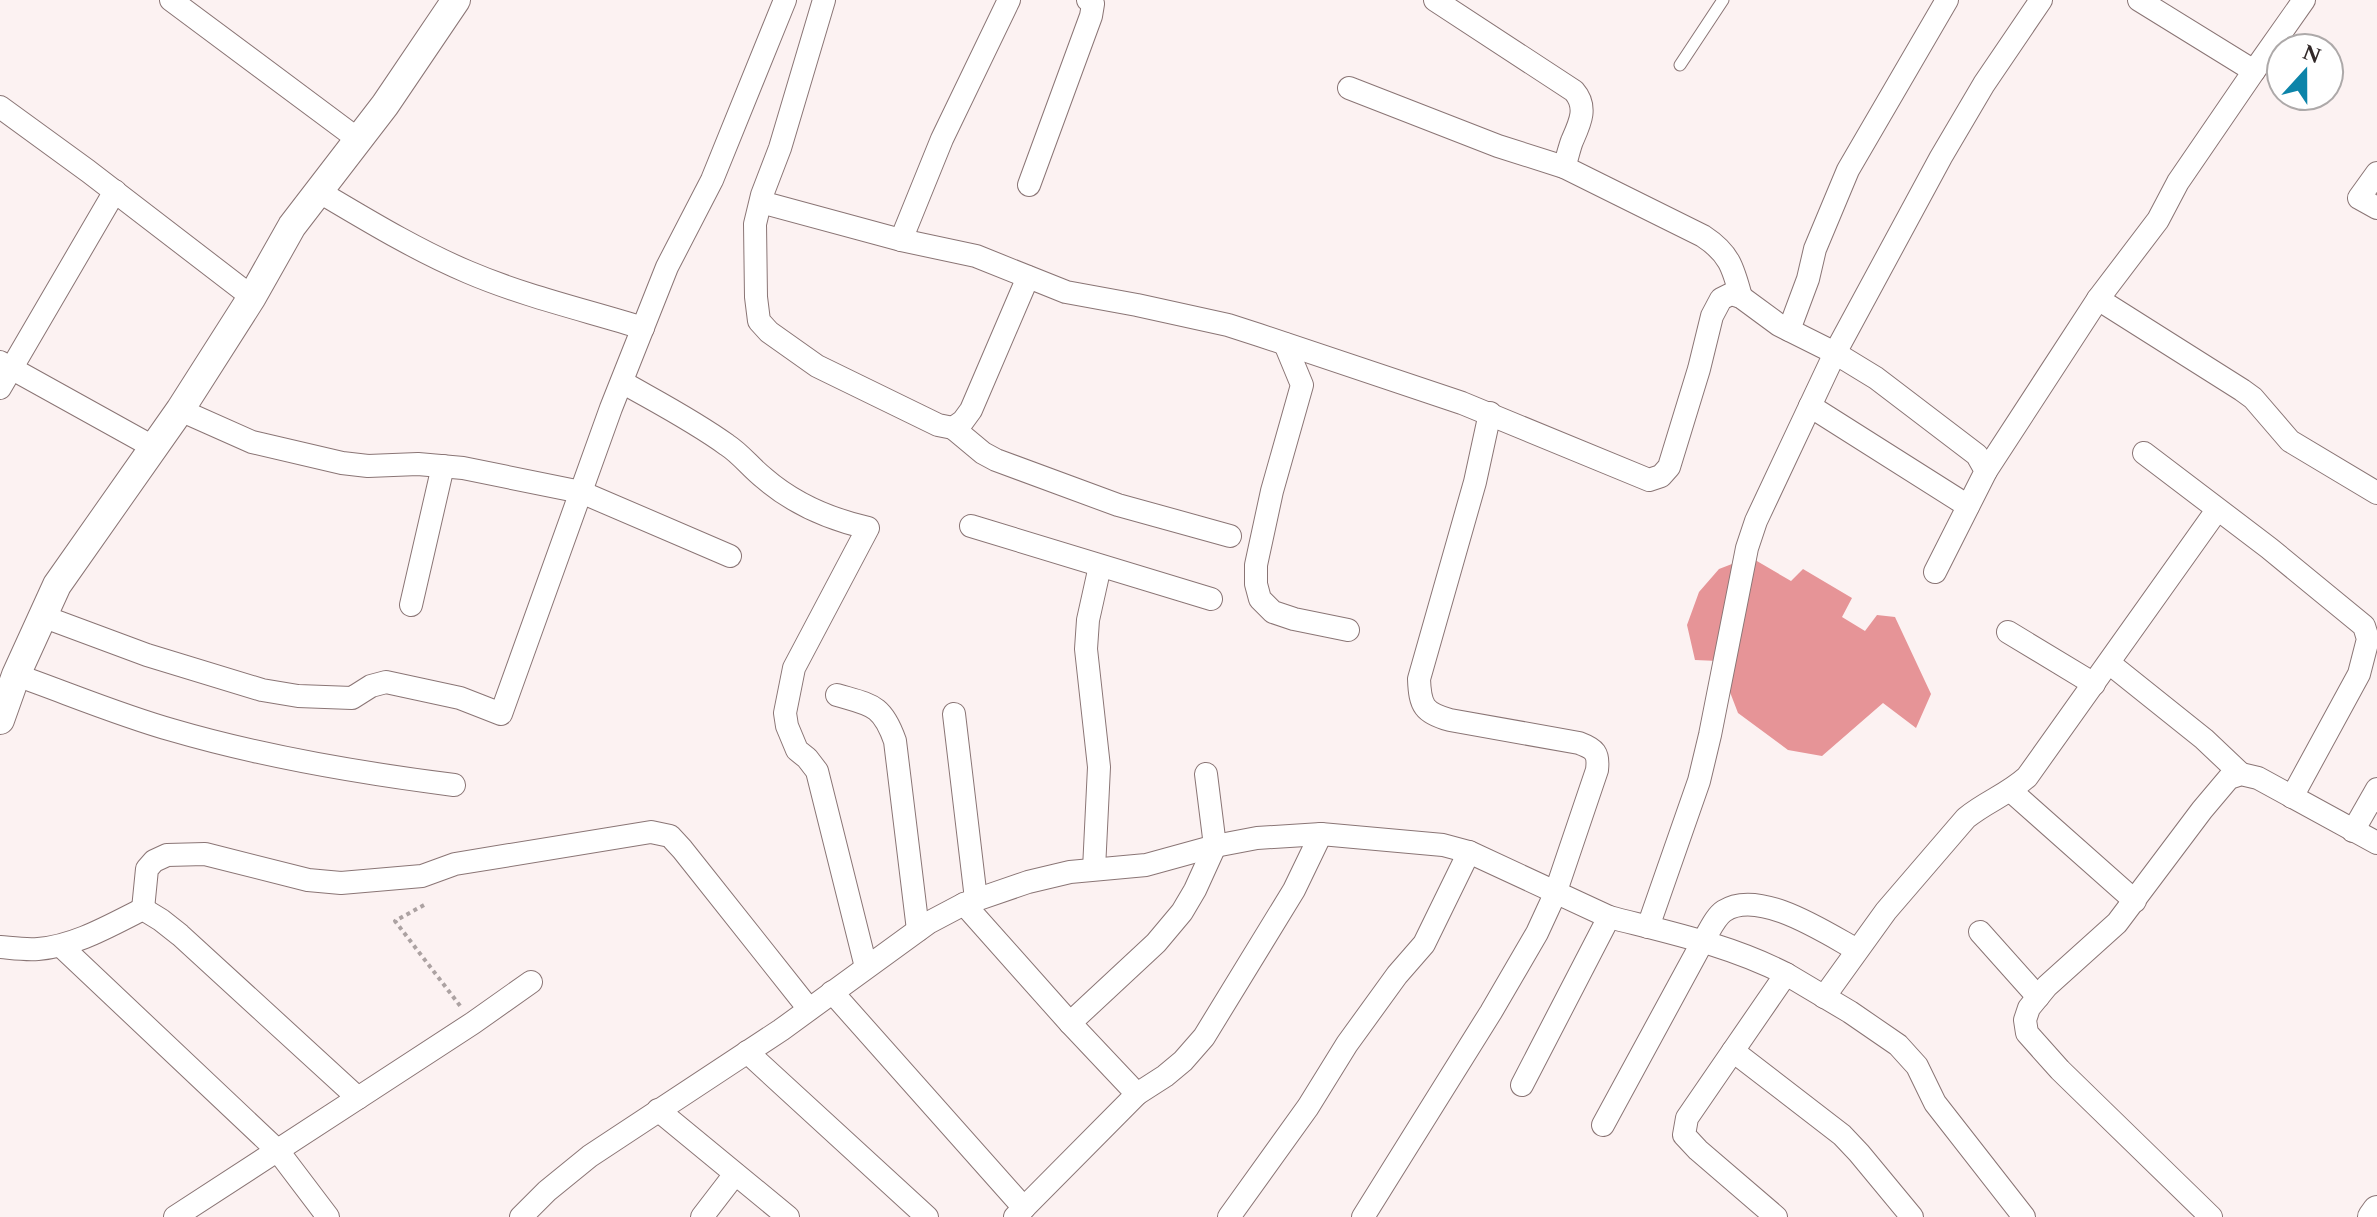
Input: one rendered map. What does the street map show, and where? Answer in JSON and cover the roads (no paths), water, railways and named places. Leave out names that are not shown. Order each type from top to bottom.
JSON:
[{"type":"street","points":[[171,0],[359,140]]},
{"type":"street","points":[[0,720],[42,616],[70,564],[180,410],[252,297],[277,249],[359,140],[456,0]]},
{"type":"street","points":[[42,616],[147,655],[262,690],[298,696],[352,698],[371,686],[386,682],[460,698],[501,714],[643,328],[672,256],[712,180],[785,0]]},
{"type":"street","points":[[824,0],[755,224],[759,321],[798,354],[836,376],[938,425],[953,428],[983,453],[1007,464],[1118,505],[1230,536]]},
{"type":"street","points":[[901,240],[942,139],[1009,0]]},
{"type":"street","points":[[1029,185],[1091,16],[1093,4],[1088,0]]},
{"type":"street","points":[[1435,0],[1574,91],[1581,99],[1583,110],[1564,167]]},
{"type":"street","points":[[1789,330],[1808,279],[1815,249],[1848,170],[1947,0]]},
{"type":"street","points":[[1648,927],[1699,781],[1751,537],[1835,353],[1956,129],[2041,0]]},
{"type":"street","points":[[2139,0],[2254,71]]},
{"type":"street","points":[[1935,572],[1986,471],[2098,299],[2158,220],[2178,182],[2304,0]]},
{"type":"street","points":[[1349,88],[1498,146],[1564,167],[1686,227],[1718,246],[1728,257],[1741,297]]},
{"type":"street","points":[[0,107],[252,297]]},
{"type":"street","points":[[2377,173],[2359,198],[2377,208]]},
{"type":"street","points":[[115,191],[4,372],[155,448]]},
{"type":"street","points":[[318,191],[408,244],[472,274],[643,328]]},
{"type":"street","points":[[761,202],[901,240],[976,256],[1066,292],[1228,325],[1490,413],[1649,480],[1661,476],[1669,467],[1712,316],[1721,299],[1731,294],[1741,297],[1779,325],[1876,378],[1977,455],[1986,471]]},
{"type":"street","points":[[953,428],[971,410],[1028,277]]},
{"type":"street","points":[[2098,299],[2242,390],[2253,398],[2290,441],[2377,493]]},
{"type":"street","points":[[1285,344],[1302,385],[1272,491],[1256,565],[1256,584],[1260,599],[1273,612],[1348,630]]},
{"type":"street","points":[[622,382],[731,447],[787,496],[828,516],[868,528],[794,668],[785,713],[793,742],[817,771],[866,967]]},
{"type":"street","points":[[1810,406],[1968,506]]},
{"type":"street","points":[[180,410],[252,442],[342,463],[443,466],[486,471],[581,492],[730,556]]},
{"type":"street","points":[[1363,1217],[1537,933],[1555,894],[1599,759],[1597,752],[1579,743],[1433,715],[1423,707],[1419,679],[1475,482],[1490,413]]},
{"type":"street","points":[[2144,453],[2279,556],[2364,626],[2368,639],[2359,674],[2292,797]]},
{"type":"street","points":[[411,605],[443,466]]},
{"type":"street","points":[[1824,997],[1899,895],[1966,818],[1981,806],[2011,791],[2041,759],[2217,510]]},
{"type":"street","points":[[971,526],[1211,599]]},
{"type":"street","points":[[1094,869],[1099,767],[1086,649],[1088,620],[1100,566]]},
{"type":"street","points":[[2008,632],[2094,684]]},
{"type":"street","points":[[2109,663],[2204,739],[2241,774],[2258,778],[2377,843]]},
{"type":"street","points":[[16,675],[169,729],[222,743],[353,772],[454,785]]},
{"type":"street","points":[[837,695],[876,708],[888,723],[895,741],[918,930]]},
{"type":"street","points":[[954,714],[970,901],[1070,1023],[1137,1094]]},
{"type":"street","points":[[1070,1023],[1156,943],[1182,912],[1195,890],[1215,846],[1206,774]]},
{"type":"street","points":[[2211,1217],[2079,1091],[2027,1033],[2025,1020],[2029,1008],[2038,997],[2117,923],[2216,791],[2229,778],[2241,774]]},
{"type":"street","points":[[2353,831],[2377,789]]},
{"type":"street","points":[[2011,791],[2135,901]]},
{"type":"street","points":[[143,909],[147,869],[154,861],[167,855],[205,854],[308,880],[341,883],[422,876],[455,864],[651,832],[670,836],[682,849],[809,1009]]},
{"type":"street","points":[[832,992],[1020,1212],[1137,1094],[1183,1061],[1204,1037],[1294,890],[1321,834]]},
{"type":"street","points":[[521,1217],[566,1175],[658,1110],[747,1052],[918,930],[970,901],[1049,876],[1146,865],[1257,838],[1321,834],[1443,845],[1469,852],[1609,917],[1753,957],[1786,974],[1898,1045],[1917,1066],[1935,1103],[2024,1217]]},
{"type":"street","points":[[1229,1217],[1308,1107],[1347,1044],[1397,975],[1424,944],[1469,852]]},
{"type":"street","points":[[1603,1125],[1721,913],[1736,905],[1779,911],[1857,950]]},
{"type":"street","points":[[0,947],[35,949],[61,946],[143,909]]},
{"type":"street","points":[[143,909],[180,935],[358,1098]]},
{"type":"street","points":[[1522,1085],[1609,917]]},
{"type":"street","points":[[1980,932],[2038,997]]},
{"type":"street","points":[[61,946],[278,1151],[328,1217]]},
{"type":"street","points":[[1774,1216],[1698,1150],[1684,1135],[1684,1128],[1687,1118],[1786,974]]},
{"type":"street","points":[[175,1217],[531,982]]},
{"type":"street","points":[[1733,1051],[1842,1135],[1912,1217]]},
{"type":"street","points":[[747,1052],[927,1217]]},
{"type":"street","points":[[658,1110],[788,1217]]},
{"type":"street","points":[[702,1217],[735,1174]]},
{"type":"street","points":[[2372,1217],[2377,1210]]},
{"type":"lane","points":[[1680,65],[1723,0]]}]
